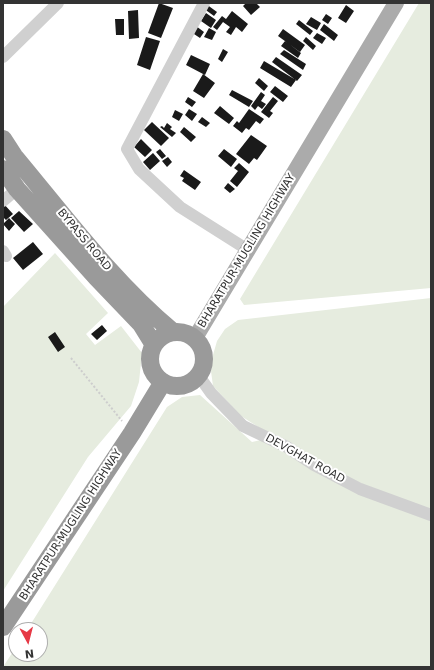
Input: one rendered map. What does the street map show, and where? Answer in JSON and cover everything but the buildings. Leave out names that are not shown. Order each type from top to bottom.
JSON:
[{"type":"highway","name":"BYPASS ROAD","points":[[3,139],[14,156],[112,274],[154,317],[173,332]]},
{"type":"highway","name":"BYPASS ROAD","points":[[3,169],[96,277],[141,324],[154,345]]},
{"type":"highway","name":"BHARATPUR-MUGLING HIGHWAY","points":[[173,332],[184,333],[195,338]]},
{"type":"highway","points":[[173,332],[162,337],[154,345],[150,358],[153,372],[163,382],[172,386],[182,386],[192,382],[199,376],[204,363],[203,349],[195,338]]},
{"type":"highway","name":"BHARATPUR-MUGLING HIGHWAY","points":[[3,627],[132,433],[163,382]]},
{"type":"main road","name":"BHARATPUR-MUGLING HIGHWAY","points":[[195,338],[396,3]]},
{"type":"street","points":[[3,57],[58,3]]},
{"type":"street","points":[[204,3],[127,149],[139,169],[180,207],[248,250]]},
{"type":"street","points":[[3,201],[18,188]]},
{"type":"street","name":"DEVGHAT ROAD","points":[[199,376],[211,393],[243,426],[287,447],[314,465],[360,489],[431,514]]},
{"type":"path","points":[[71,358],[132,433]]},
{"type":"shaded area","points":[[419,3],[431,3],[431,288],[244,305],[240,299]]},
{"type":"shaded area","points":[[55,253],[108,313],[86,334],[95,345],[121,326],[142,353],[139,382],[131,406],[88,457],[3,591],[3,307]]},
{"type":"shaded area","points":[[431,298],[431,667],[3,667],[8,659],[8,662],[48,662],[48,622],[32,622],[167,407],[182,397],[200,395],[252,442],[274,437],[241,416],[213,386],[211,371],[217,341],[225,329],[238,320]]}]
